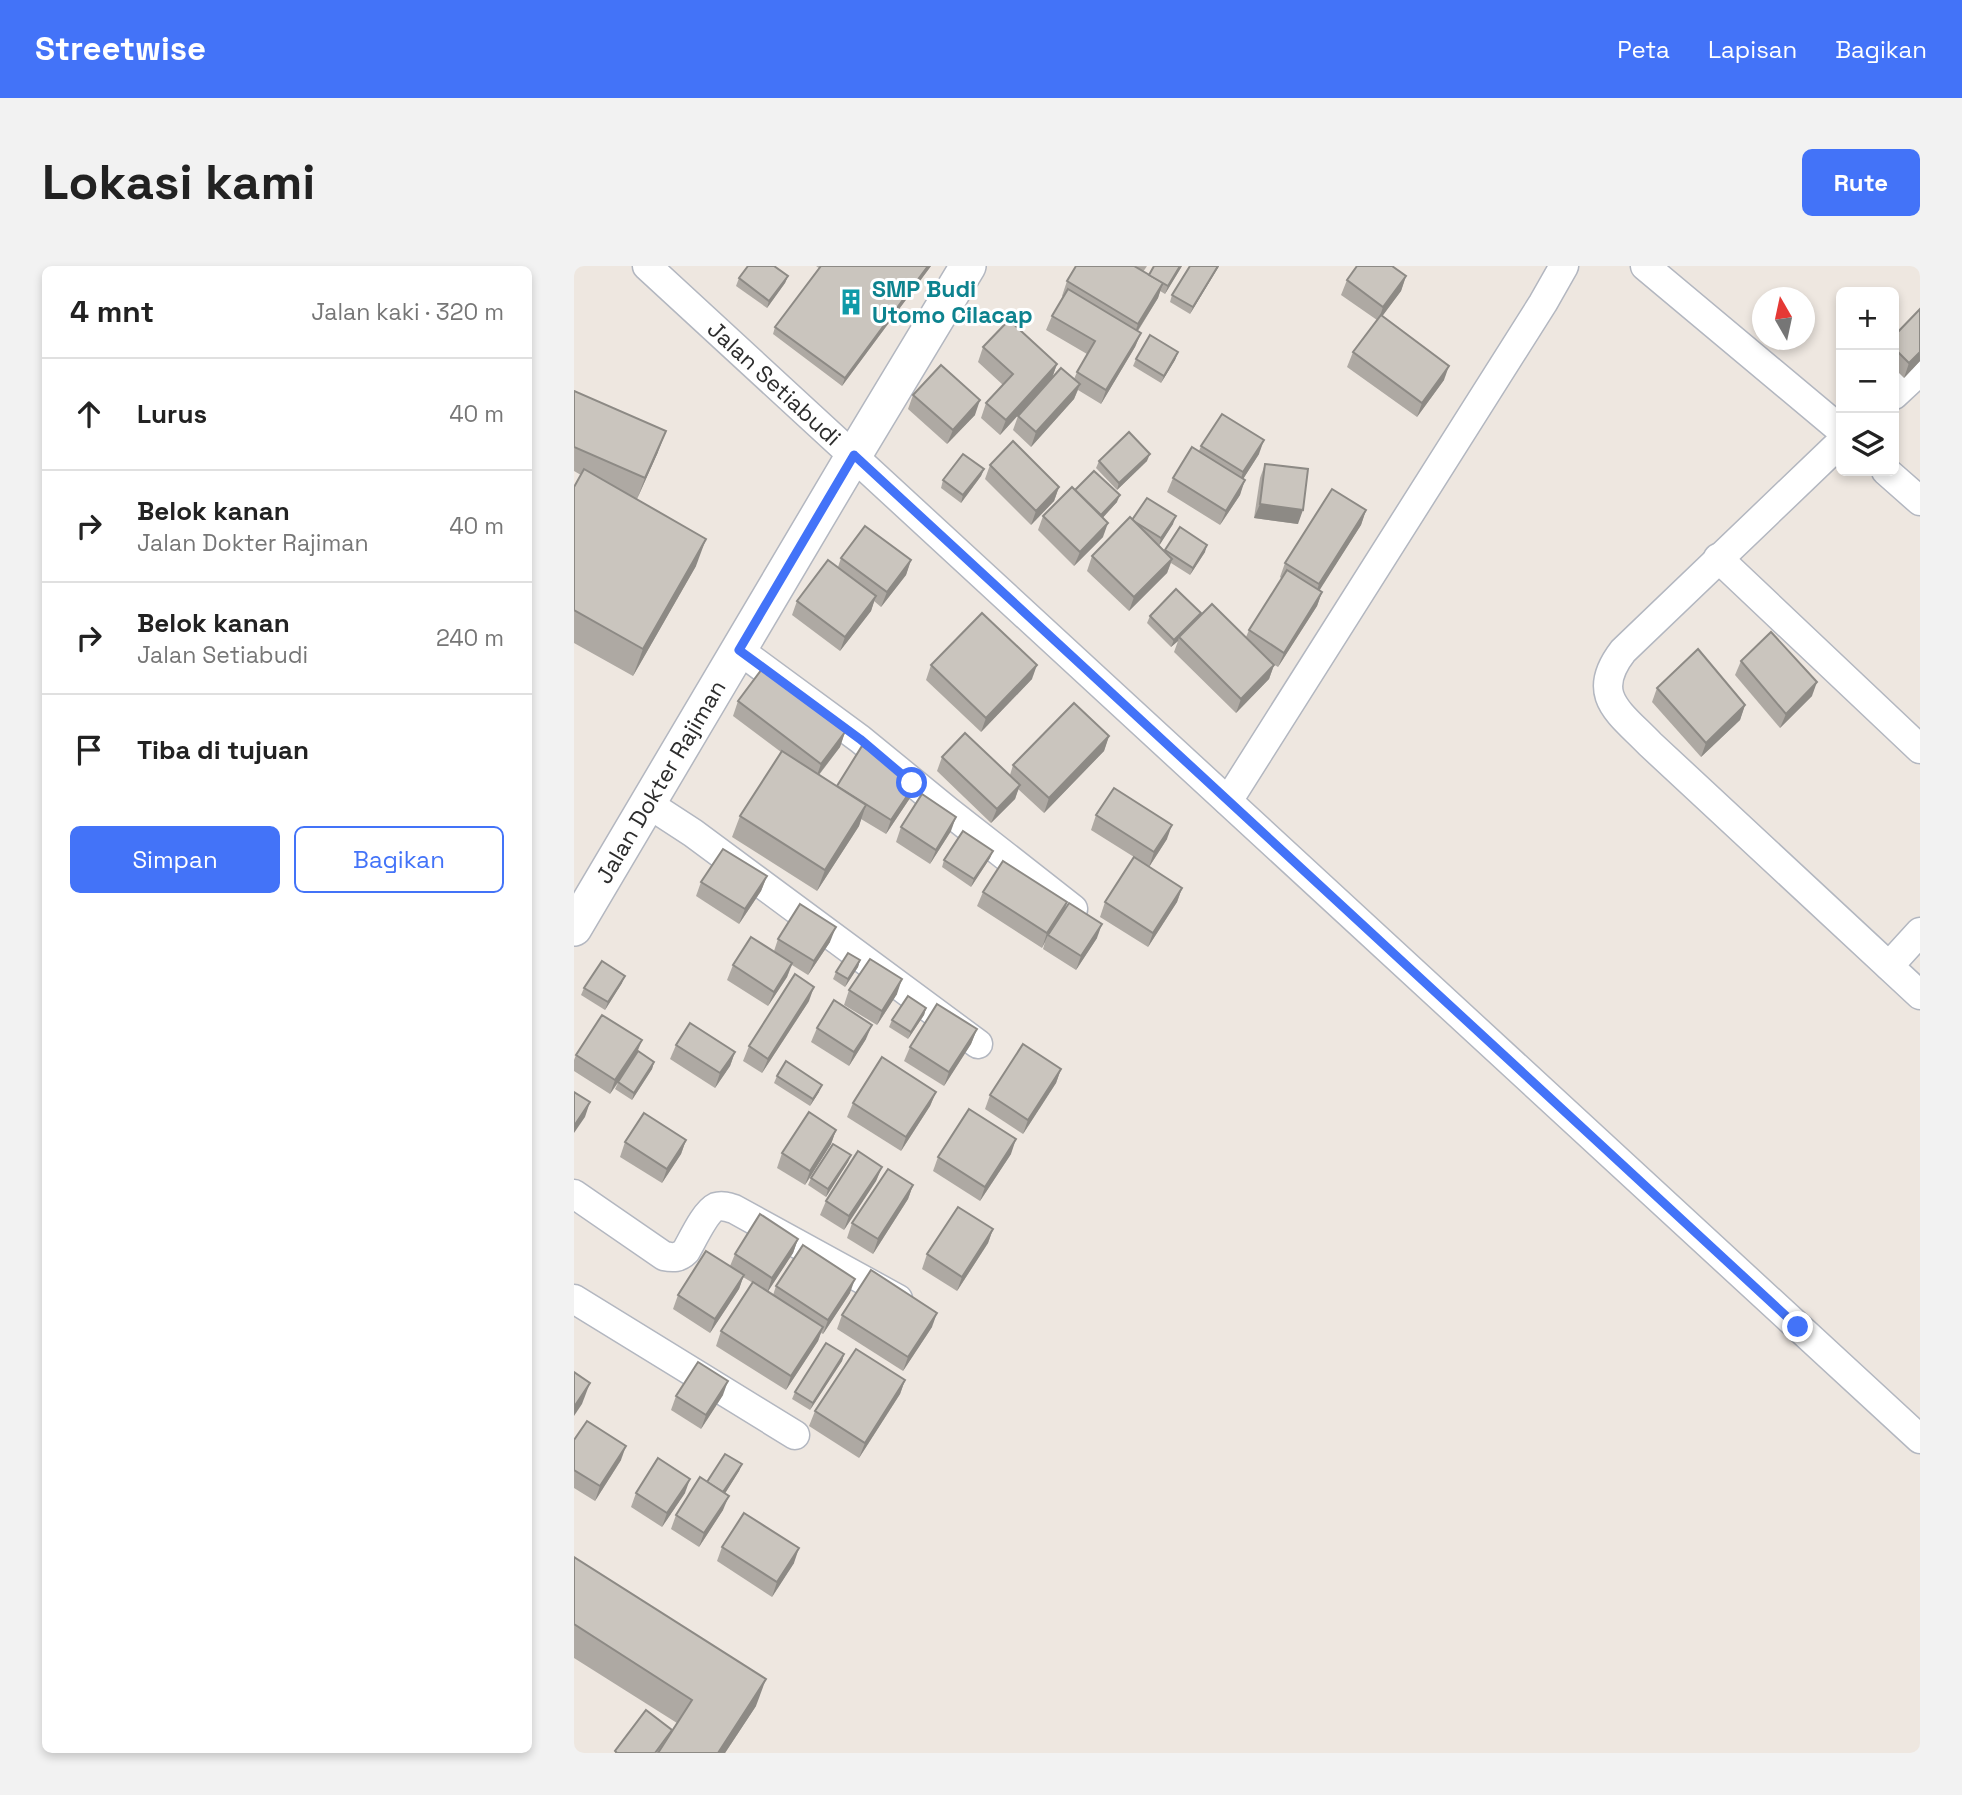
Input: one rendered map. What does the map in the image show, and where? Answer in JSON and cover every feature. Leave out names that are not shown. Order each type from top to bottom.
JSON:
[{"type":"street","name":"Jalan Setiabudi","points":[[647,266],[1920,1439]]},
{"type":"street","name":"Jalan Dokter Rajiman","points":[[574,928],[968,266]]},
{"type":"street","points":[[1228,802],[1564,266]]},
{"type":"street","points":[[1646,266],[1836,426]]},
{"type":"street","points":[[1899,391],[1920,372]]},
{"type":"street","points":[[1836,447],[1623,651],[1611,667],[1606,684],[1618,711],[1650,744],[1920,995]]},
{"type":"street","points":[[1892,476],[1920,501]]},
{"type":"street","points":[[1718,558],[1920,749]]},
{"type":"street","points":[[739,650],[860,739],[1073,909]]},
{"type":"street","points":[[648,803],[693,833],[978,1044]]},
{"type":"street","points":[[1889,966],[1920,932]]},
{"type":"street","points":[[574,1194],[669,1257],[681,1256],[686,1251],[708,1215],[717,1207],[734,1209],[912,1307]]},
{"type":"street","points":[[574,1299],[795,1434]]},
{"type":"building","points":[[748,266],[774,266],[788,276],[769,301],[739,278]]},
{"type":"building","name":"SMP Budi Utomo Cilacap","points":[[821,266],[928,266],[845,378],[775,327]]},
{"type":"building","points":[[1076,266],[1134,266],[1163,283],[1138,324],[1067,281]]},
{"type":"building","points":[[1154,266],[1180,266],[1168,286],[1149,275]]},
{"type":"building","points":[[1190,266],[1218,266],[1193,307],[1172,295]]},
{"type":"building","points":[[1357,266],[1392,266],[1406,276],[1383,307],[1347,280]]},
{"type":"building","points":[[1068,289],[1141,333],[1106,390],[1077,372],[1095,341],[1052,316]]},
{"type":"building","points":[[1920,309],[1920,352],[1909,363],[1899,353],[1899,331]]},
{"type":"building","points":[[1381,315],[1449,366],[1422,403],[1353,352]]},
{"type":"building","points":[[1009,320],[1057,364],[1006,420],[986,403],[1013,374],[983,347]]},
{"type":"building","points":[[1150,335],[1178,352],[1164,376],[1136,359]]},
{"type":"building","points":[[941,365],[980,400],[953,430],[913,395]]},
{"type":"building","points":[[1061,368],[1080,384],[1036,432],[1018,416]]},
{"type":"building","points":[[574,391],[666,431],[645,478],[574,447]]},
{"type":"building","points":[[1222,414],[1264,440],[1243,472],[1201,446]]},
{"type":"building","points":[[1129,432],[1150,454],[1119,483],[1099,461]]},
{"type":"building","points":[[1013,441],[1059,487],[1036,511],[990,465]]},
{"type":"building","points":[[1192,447],[1245,480],[1226,511],[1173,478]]},
{"type":"building","points":[[963,454],[984,469],[963,495],[943,480]]},
{"type":"building","points":[[1265,464],[1308,469],[1303,510],[1260,504]]},
{"type":"building","points":[[584,469],[706,539],[643,649],[574,610],[574,487]]},
{"type":"building","points":[[1094,471],[1120,495],[1101,515],[1075,490]]},
{"type":"building","points":[[1072,487],[1108,523],[1080,552],[1043,516]]},
{"type":"building","points":[[1332,489],[1366,510],[1319,584],[1285,563]]},
{"type":"building","points":[[1147,498],[1176,516],[1161,538],[1132,520]]},
{"type":"building","points":[[1130,517],[1172,559],[1134,597],[1092,556]]},
{"type":"building","points":[[865,526],[911,560],[887,592],[841,558]]},
{"type":"building","points":[[1180,527],[1207,545],[1193,568],[1165,550]]},
{"type":"building","points":[[828,560],[876,596],[845,637],[797,601]]},
{"type":"building","points":[[1287,570],[1322,592],[1284,653],[1249,630]]},
{"type":"building","points":[[1176,589],[1201,613],[1174,640],[1150,616]]},
{"type":"building","points":[[1212,604],[1274,665],[1241,699],[1179,637]]},
{"type":"building","points":[[982,613],[1037,665],[986,718],[931,665]]},
{"type":"building","points":[[1771,632],[1817,682],[1786,714],[1741,661]]},
{"type":"building","points":[[1698,649],[1745,705],[1706,743],[1657,688]]},
{"type":"building","points":[[762,669],[845,732],[821,764],[738,701]]},
{"type":"building","points":[[1074,703],[1109,736],[1049,798],[1013,765]]},
{"type":"building","points":[[965,733],[1020,785],[997,809],[942,757]]},
{"type":"building","points":[[862,746],[917,781],[891,820],[837,786]]},
{"type":"building","points":[[782,751],[866,805],[825,870],[740,816]]},
{"type":"building","points":[[1114,788],[1172,825],[1154,852],[1096,815]]},
{"type":"building","points":[[922,794],[956,817],[936,850],[901,827]]},
{"type":"building","points":[[963,831],[993,851],[974,879],[944,860]]},
{"type":"building","points":[[723,849],[767,876],[745,909],[701,882]]},
{"type":"building","points":[[1134,857],[1182,888],[1153,933],[1105,902]]},
{"type":"building","points":[[1003,861],[1067,902],[1047,933],[983,892]]},
{"type":"building","points":[[1069,903],[1102,924],[1081,956],[1048,935]]},
{"type":"building","points":[[800,904],[836,927],[814,961],[778,939]]},
{"type":"building","points":[[751,937],[792,963],[774,992],[733,965]]},
{"type":"building","points":[[848,953],[860,960],[848,979],[836,972]]},
{"type":"building","points":[[870,959],[902,979],[882,1011],[849,990]]},
{"type":"building","points":[[602,961],[625,976],[608,1002],[584,988]]},
{"type":"building","points":[[795,974],[814,987],[768,1059],[749,1046]]},
{"type":"building","points":[[908,996],[926,1008],[911,1032],[892,1020]]},
{"type":"building","points":[[834,1000],[872,1025],[854,1052],[817,1028]]},
{"type":"building","points":[[937,1004],[977,1029],[949,1072],[910,1047]]},
{"type":"building","points":[[602,1015],[642,1040],[615,1080],[576,1055]]},
{"type":"building","points":[[690,1023],[735,1052],[720,1073],[676,1045]]},
{"type":"building","points":[[1023,1044],[1061,1069],[1028,1120],[990,1095]]},
{"type":"building","points":[[638,1051],[654,1062],[634,1093],[618,1082]]},
{"type":"building","points":[[882,1057],[936,1092],[906,1137],[853,1103]]},
{"type":"building","points":[[786,1061],[822,1085],[813,1099],[777,1076]]},
{"type":"building","points":[[574,1092],[590,1102],[574,1126]]},
{"type":"building","points":[[969,1109],[1016,1139],[985,1187],[938,1157]]},
{"type":"building","points":[[809,1112],[836,1130],[810,1171],[782,1153]]},
{"type":"building","points":[[644,1113],[686,1140],[667,1169],[625,1142]]},
{"type":"building","points":[[833,1144],[851,1155],[828,1189],[811,1178]]},
{"type":"building","points":[[858,1151],[882,1167],[849,1216],[826,1201]]},
{"type":"building","points":[[888,1169],[913,1185],[878,1239],[852,1223]]},
{"type":"building","points":[[958,1207],[993,1229],[962,1277],[927,1254]]},
{"type":"building","points":[[760,1214],[798,1239],[772,1278],[735,1254]]},
{"type":"building","points":[[803,1245],[855,1279],[828,1320],[776,1286]]},
{"type":"building","points":[[706,1251],[744,1275],[715,1319],[678,1295]]},
{"type":"building","points":[[871,1270],[937,1313],[908,1357],[842,1315]]},
{"type":"building","points":[[753,1282],[823,1327],[791,1376],[721,1331]]},
{"type":"building","points":[[826,1343],[844,1354],[813,1403],[795,1392]]},
{"type":"building","points":[[856,1349],[905,1380],[865,1443],[815,1411]]},
{"type":"building","points":[[698,1362],[728,1381],[706,1415],[676,1396]]},
{"type":"building","points":[[574,1372],[590,1383],[574,1407]]},
{"type":"building","points":[[587,1421],[626,1446],[600,1486],[574,1470],[574,1440]]},
{"type":"building","points":[[725,1454],[742,1464],[723,1492],[707,1482]]},
{"type":"building","points":[[658,1458],[690,1479],[667,1513],[636,1493]]},
{"type":"building","points":[[700,1477],[729,1496],[704,1533],[676,1515]]},
{"type":"building","points":[[744,1513],[799,1548],[777,1582],[722,1547]]},
{"type":"building","points":[[574,1557],[766,1679],[718,1753],[658,1753],[692,1700],[574,1624]]},
{"type":"building","points":[[646,1710],[672,1730],[655,1753],[617,1753],[615,1751]]},
{"type":"place","name":"SMP Budi Utomo Cilacap","points":[[851,302]]},
{"type":"route","points":[[912,783],[860,739],[739,650],[854,455],[1798,1327]]}]
